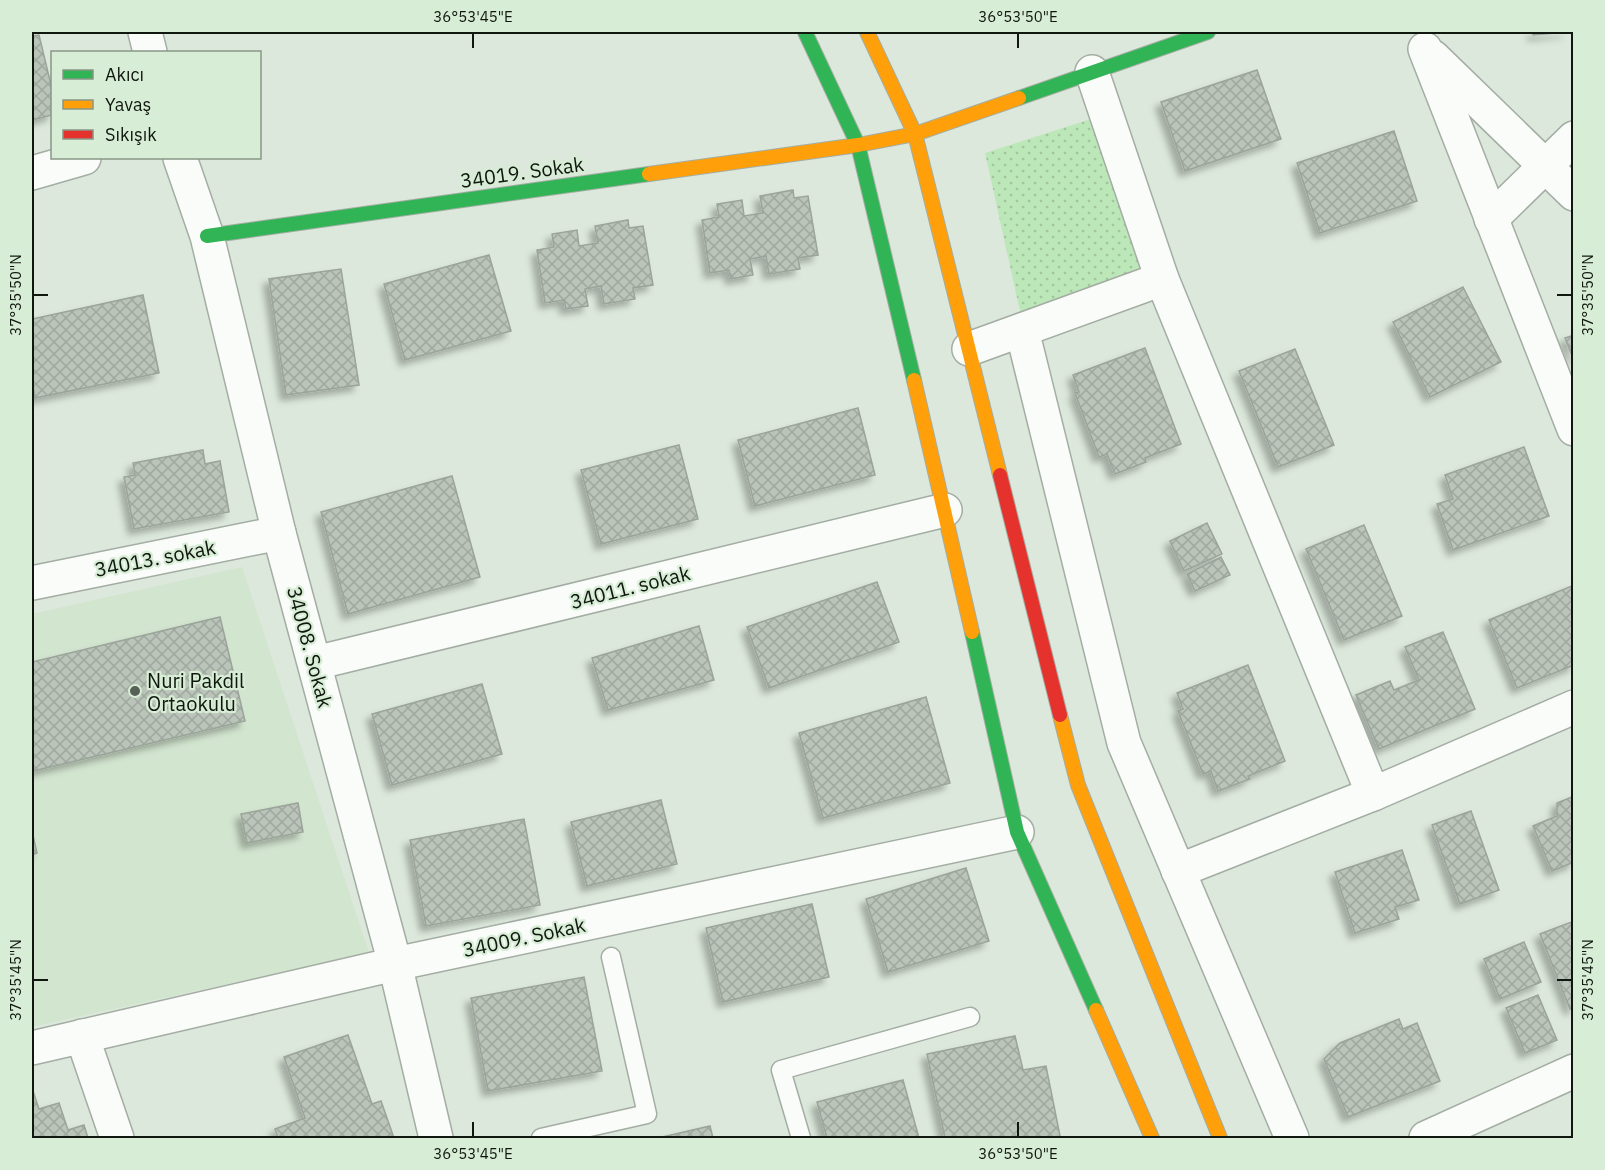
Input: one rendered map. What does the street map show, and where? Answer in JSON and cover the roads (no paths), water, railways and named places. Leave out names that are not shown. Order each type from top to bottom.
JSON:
[{"type":"street","points":[[145,32],[150,51]]},
{"type":"street","points":[[805,32],[858,145],[945,510],[1017,832],[1152,1138]]},
{"type":"street","points":[[867,32],[915,134],[1078,785],[1220,1138]]},
{"type":"street","name":"34019. Sokak","points":[[207,237],[858,145],[915,134],[1208,32]]},
{"type":"street","points":[[1418,40],[1574,194]]},
{"type":"street","points":[[1418,40],[1574,429]]},
{"type":"street","points":[[1092,72],[1162,279],[1373,794]]},
{"type":"street","points":[[1491,219],[1574,138]]},
{"type":"street","points":[[32,174],[81,159]]},
{"type":"street","name":"34008. Sokak","points":[[180,159],[207,237],[279,533],[395,964],[436,1138]]},
{"type":"street","points":[[969,349],[1162,279]]},
{"type":"street","points":[[1022,330],[1124,743],[1292,1138]]},
{"type":"street","name":"34011. sokak","points":[[315,663],[945,510]]},
{"type":"street","name":"34013. sokak","points":[[32,583],[279,533]]},
{"type":"street","points":[[1178,871],[1373,794],[1574,707]]},
{"type":"street","name":"34009. Sokak","points":[[32,1048],[395,964],[1017,832]]},
{"type":"street","points":[[82,1036],[117,1138]]},
{"type":"street","points":[[1426,1138],[1574,1071]]},
{"type":"lane","points":[[542,1138],[647,1114],[611,957]]},
{"type":"lane","points":[[801,1138],[781,1070],[970,1017]]},
{"type":"place","name":"Nuri Pakdil Ortaokulu","points":[[135,691]]}]
